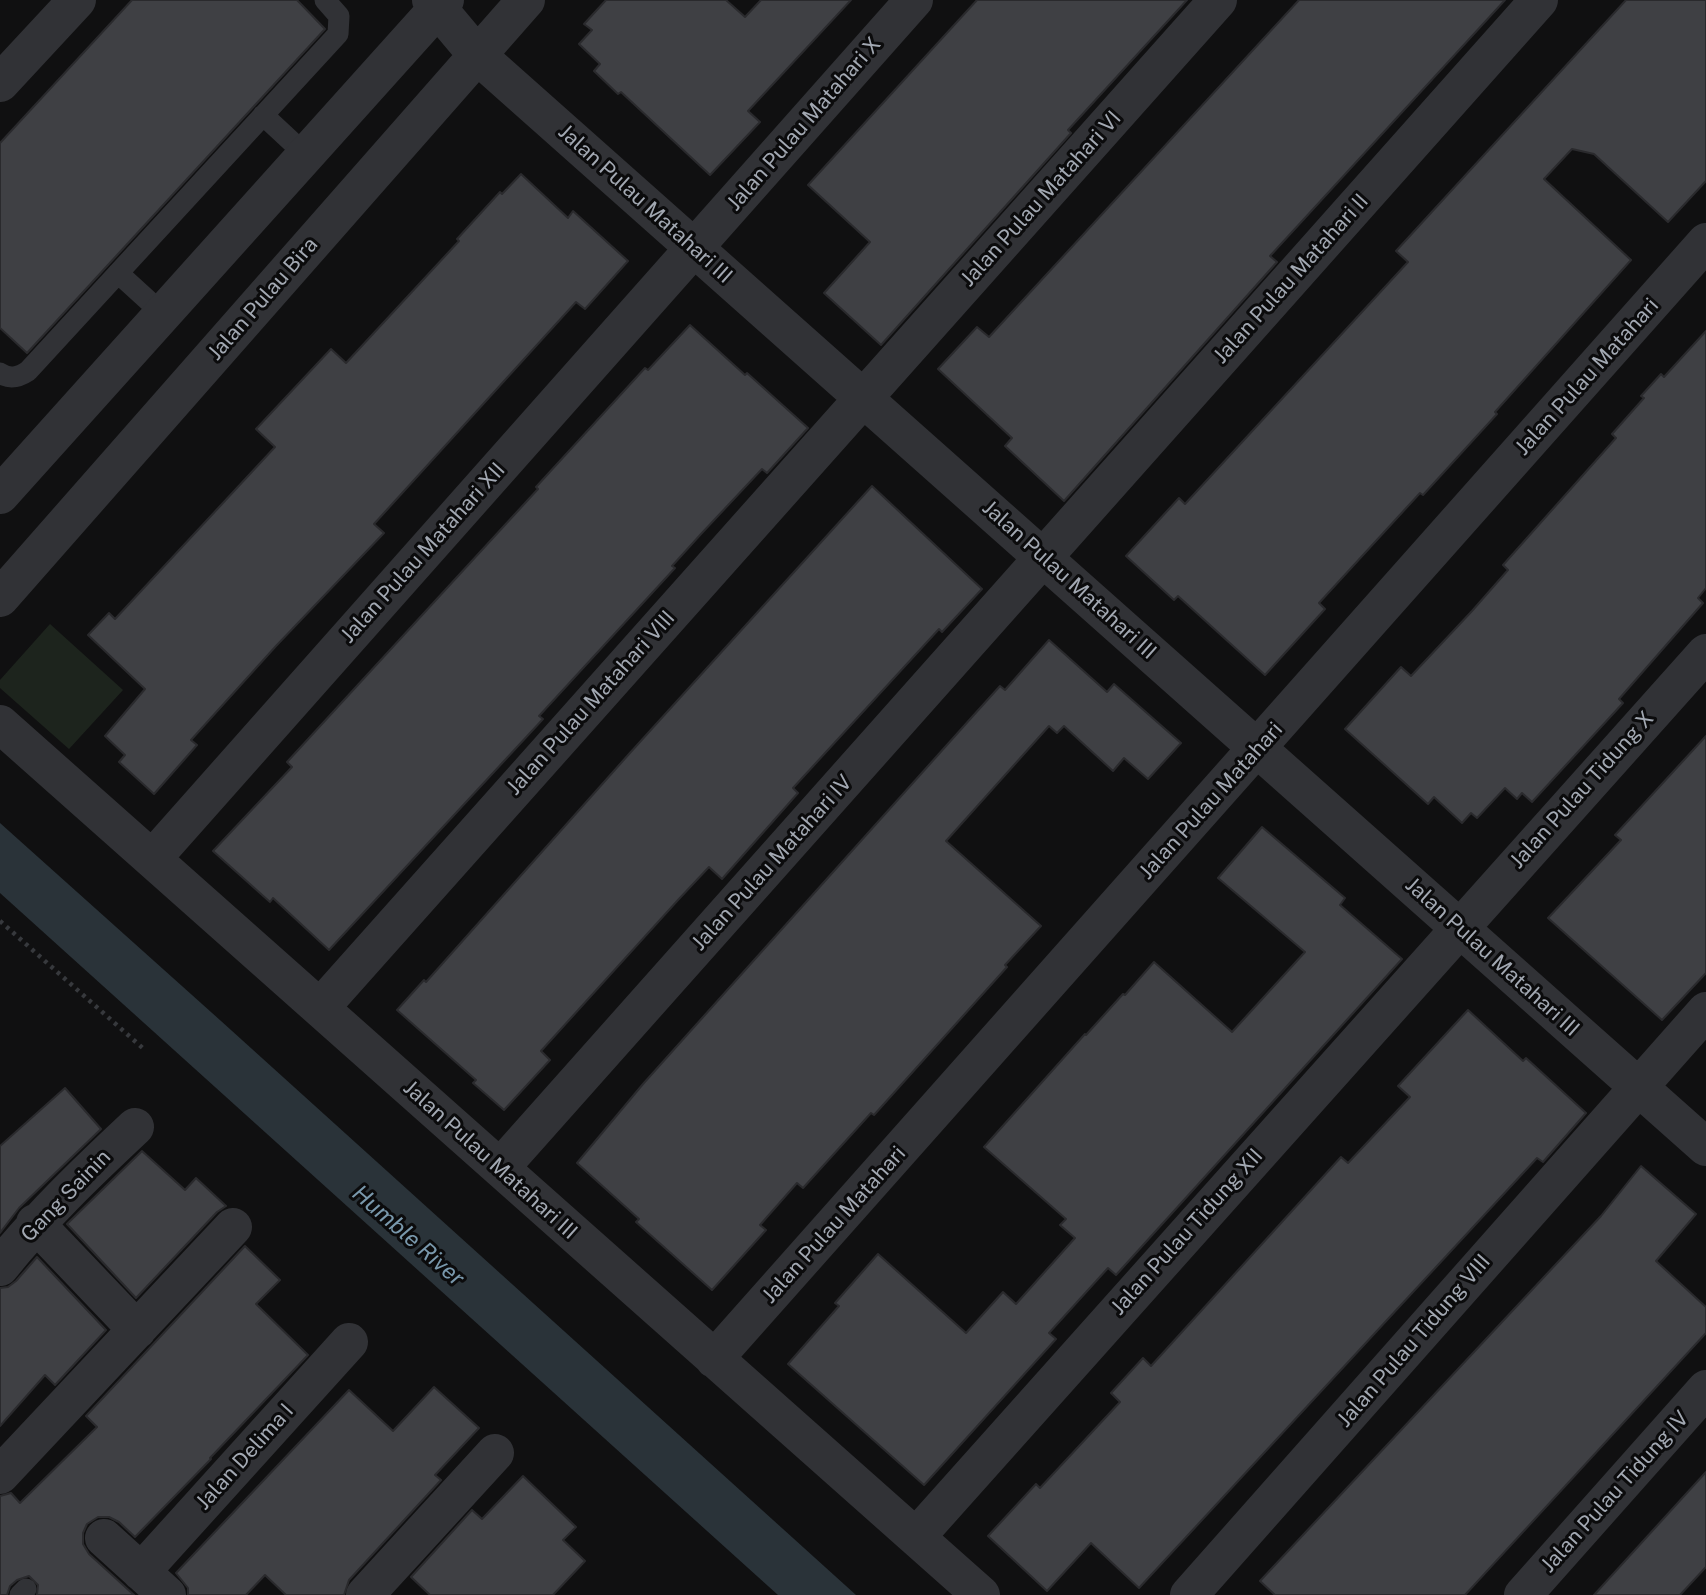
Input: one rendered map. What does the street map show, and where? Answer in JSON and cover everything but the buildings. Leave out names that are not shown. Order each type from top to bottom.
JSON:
[{"type":"street","points":[[0,83],[77,0]]},
{"type":"street","name":"Jalan Pulau Bira","points":[[0,598],[526,0]]},
{"type":"street","name":"Jalan Pulau Matahari X","points":[[694,248],[914,0]]},
{"type":"street","name":"Jalan Pulau Matahari VI","points":[[863,397],[1218,0]]},
{"type":"street","name":"Jalan Pulau Matahari II","points":[[1043,558],[1539,0]]},
{"type":"street","points":[[0,495],[306,155],[438,2]]},
{"type":"street","name":"Jalan Pulau Matahari III","points":[[438,2],[477,55],[1706,1147]]},
{"type":"street","name":"Jalan Pulau Matahari","points":[[715,1359],[1706,242]]},
{"type":"street","name":"Jalan Pulau Matahari XII","points":[[152,859],[694,248]]},
{"type":"street","name":"Jalan Pulau Matahari VIII","points":[[320,1008],[863,397]]},
{"type":"street","name":"Jalan Pulau Matahari IV","points":[[500,1168],[1043,558]]},
{"type":"street","name":"Jalan Pulau Tidung X","points":[[1459,927],[1706,653]]},
{"type":"street","name":"Jalan Pulau Matahari III","points":[[0,724],[981,1595]]},
{"type":"street","name":"Jalan Pulau Tidung XII","points":[[916,1537],[1459,927]]},
{"type":"street","name":"Jalan Pulau Tidung VIII","points":[[1189,1595],[1706,1011]]},
{"type":"street","name":"Gang Sainin","points":[[0,1267],[35,1223],[135,1127]]},
{"type":"street","points":[[35,1223],[137,1330]]},
{"type":"street","points":[[0,1475],[233,1227]]},
{"type":"street","name":"Jalan Delima I","points":[[154,1583],[349,1342]]},
{"type":"street","name":"Jalan Pulau Tidung IV","points":[[1523,1595],[1706,1389]]},
{"type":"street","points":[[365,1595],[495,1453]]},
{"type":"street","points":[[104,1538],[154,1583]]},
{"type":"lane","points":[[0,373],[16,377],[28,371],[338,34],[339,16],[325,0]]},
{"type":"lane","points":[[263,115],[306,155]]},
{"type":"lane","points":[[118,273],[163,314]]},
{"type":"path","points":[[0,920],[146,1051]]},
{"type":"shaded area","points":[[50,624],[123,690],[69,749],[0,688],[0,680]]},
{"type":"water","name":"Humble River","points":[[0,823],[856,1595],[778,1595],[0,893]]}]
